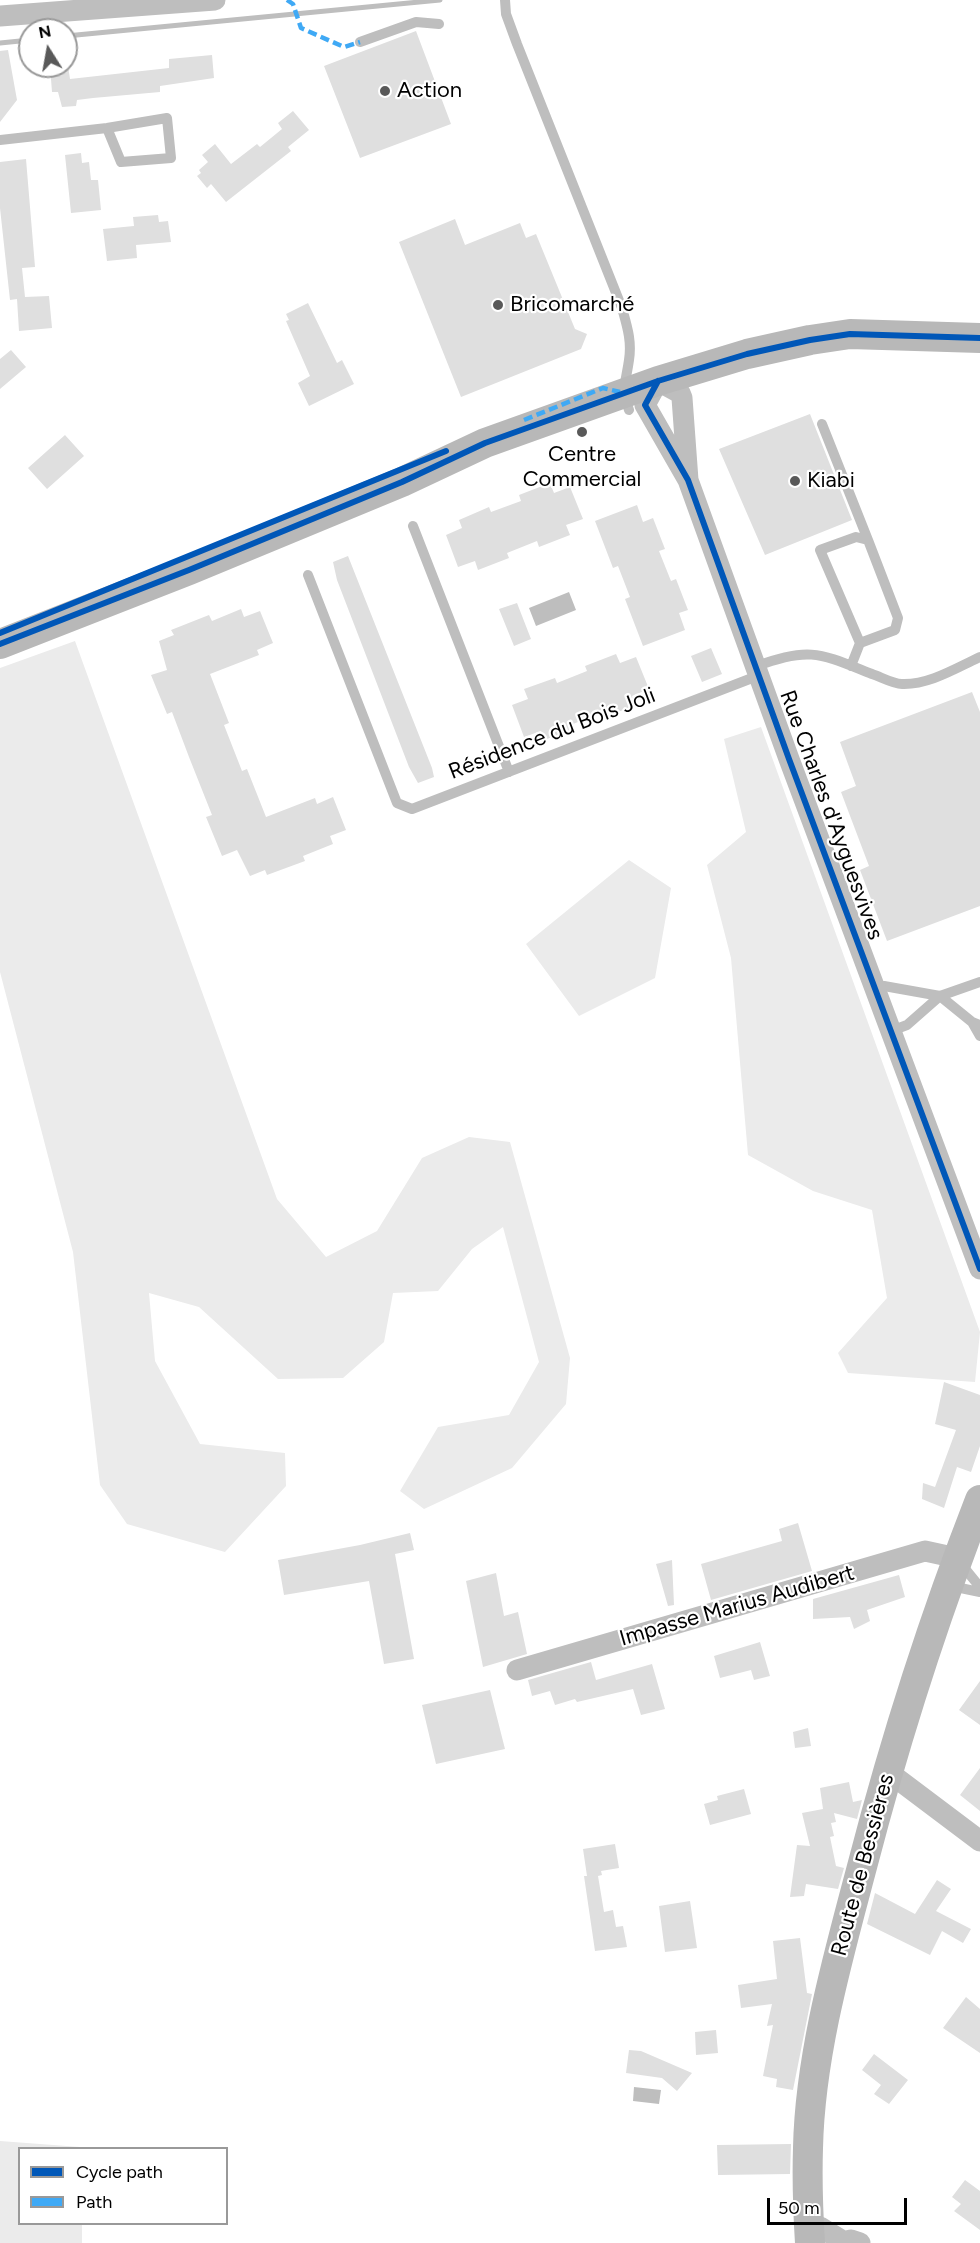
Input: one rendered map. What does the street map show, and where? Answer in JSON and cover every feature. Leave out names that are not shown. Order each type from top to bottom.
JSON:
[{"type":"street","points":[[0,16],[215,0]]},
{"type":"street","points":[[0,644],[189,570],[402,482],[650,397],[747,354],[850,334],[980,338]]},
{"type":"street","name":"Rue Charles d'Ayguesvives","points":[[650,397],[688,480]]},
{"type":"street","name":"Rue Charles d'Ayguesvives","points":[[650,397],[688,480],[980,1269]]},
{"type":"street","name":"Route de Bessières","points":[[810,2235],[808,2146],[825,2020],[837,1962],[886,1774],[953,1569],[980,1500]]},
{"type":"street","name":"Impasse Marius Audibert","points":[[517,1670],[925,1551],[953,1569]]},
{"type":"street","points":[[886,1774],[895,1777],[980,1841]]},
{"type":"street","points":[[810,2235],[820,2227],[846,2242]]},
{"type":"lane","points":[[505,2],[516,44],[627,326],[629,359],[650,397]]},
{"type":"lane","points":[[360,42],[416,22],[439,24]]},
{"type":"lane","points":[[0,140],[107,128],[166,118],[171,158],[122,162],[107,128]]},
{"type":"lane","points":[[822,424],[898,618],[895,630],[860,643]]},
{"type":"lane","points":[[413,526],[509,772]]},
{"type":"lane","points":[[851,666],[860,643],[820,549],[856,537],[868,540]]},
{"type":"lane","name":"Résidence du Bois Joli","points":[[308,575],[397,803],[412,809],[706,695],[759,671],[785,656],[805,653],[830,656],[900,684],[925,681],[980,657]]},
{"type":"lane","points":[[891,1031],[908,1025],[940,996],[980,982]]},
{"type":"lane","points":[[876,989],[884,986],[940,996],[976,1024],[980,1036]]},
{"type":"lane","points":[[953,1569],[966,1570],[980,1587]]},
{"type":"lane","points":[[953,1569],[980,1592]]},
{"type":"shaded area","points":[[569,592],[576,610],[536,626],[529,608]]},
{"type":"shaded area","points":[[75,641],[277,1199],[326,1257],[377,1231],[422,1158],[469,1137],[510,1142],[570,1358],[566,1404],[512,1468],[424,1509],[400,1491],[438,1427],[509,1415],[539,1362],[503,1227],[472,1249],[438,1291],[393,1293],[384,1342],[343,1378],[278,1379],[199,1307],[149,1293],[155,1361],[200,1444],[285,1453],[286,1486],[225,1552],[127,1524],[100,1485],[73,1252],[0,972],[0,668]]},
{"type":"shaded area","points":[[761,727],[980,1332],[975,1382],[848,1373],[838,1353],[887,1298],[872,1210],[813,1191],[748,1155],[731,958],[707,865],[746,832],[724,739]]},
{"type":"shaded area","points":[[629,860],[671,888],[655,978],[579,1016],[526,944]]},
{"type":"shaded area","points":[[634,2087],[661,2090],[659,2104],[633,2101]]},
{"type":"shaded area","points":[[0,2141],[80,2147],[18,2147],[18,2225],[82,2225],[82,2243],[0,2243]]},
{"type":"building","points":[[416,31],[451,124],[360,158],[324,66]]},
{"type":"building","points":[[8,50],[17,100],[0,122],[0,51]]},
{"type":"building","points":[[212,55],[214,78],[160,86],[160,92],[77,100],[76,106],[62,107],[58,92],[52,92],[51,78],[70,79],[169,68],[169,59]]},
{"type":"building","points":[[293,111],[309,130],[288,147],[291,151],[226,202],[211,184],[207,188],[197,176],[201,173],[199,170],[208,162],[202,155],[215,144],[231,164],[257,144],[260,147],[282,129],[278,123]]},
{"type":"building","points":[[81,153],[82,163],[89,162],[91,180],[98,180],[101,210],[71,213],[65,155]]},
{"type":"building","points":[[26,159],[35,267],[22,268],[25,297],[49,296],[52,328],[19,331],[17,299],[10,300],[0,208],[0,162]]},
{"type":"building","points":[[158,215],[159,222],[168,221],[171,242],[136,245],[137,258],[107,261],[103,229],[134,226],[133,217]]},
{"type":"building","points":[[455,219],[465,245],[520,223],[526,238],[536,234],[575,329],[587,334],[581,349],[461,397],[399,242]]},
{"type":"building","points":[[308,303],[337,363],[342,360],[354,384],[309,406],[298,383],[310,376],[286,321],[289,320],[286,314]]},
{"type":"building","points":[[11,350],[26,367],[0,389],[0,359]]},
{"type":"building","points":[[810,414],[852,520],[765,555],[719,449]]},
{"type":"building","points":[[65,435],[84,456],[47,489],[28,468]]},
{"type":"building","points":[[550,483],[554,493],[570,487],[583,519],[566,525],[570,535],[539,547],[537,541],[507,553],[509,558],[478,570],[475,561],[458,567],[446,535],[462,528],[459,520],[489,507],[491,512],[521,501],[519,495]]},
{"type":"building","points":[[637,505],[643,522],[653,518],[665,549],[659,551],[671,581],[676,579],[688,610],[679,613],[685,630],[643,646],[625,599],[630,597],[618,566],[613,568],[595,521]]},
{"type":"building","points":[[348,556],[432,768],[434,777],[418,783],[409,767],[337,580],[333,562]]},
{"type":"building","points":[[517,603],[531,639],[514,646],[499,609]]},
{"type":"building","points":[[241,609],[244,617],[260,611],[273,643],[257,650],[259,655],[210,674],[229,723],[224,725],[242,771],[247,769],[266,817],[315,798],[317,804],[333,797],[346,830],[330,836],[333,844],[303,856],[305,861],[267,875],[265,870],[250,876],[237,850],[222,856],[206,817],[212,815],[172,712],[167,714],[151,675],[167,670],[159,641],[174,635],[171,630],[209,615],[212,621]]},
{"type":"building","points":[[711,648],[722,674],[702,682],[691,656]]},
{"type":"building","points":[[616,654],[620,663],[636,657],[649,689],[632,696],[636,705],[605,717],[603,712],[573,724],[575,729],[544,740],[541,731],[524,737],[512,705],[528,699],[524,689],[555,678],[557,683],[587,671],[585,666]]},
{"type":"building","points":[[972,692],[980,712],[980,906],[887,941],[860,870],[869,866],[841,792],[856,786],[840,742]]},
{"type":"building","points":[[944,1382],[980,1395],[980,1446],[971,1472],[957,1467],[944,1508],[922,1499],[923,1483],[935,1487],[956,1430],[935,1424]]},
{"type":"building","points":[[798,1523],[812,1571],[711,1600],[701,1564],[782,1541],[779,1529]]},
{"type":"building","points":[[410,1533],[414,1550],[395,1554],[414,1659],[384,1664],[369,1581],[284,1595],[278,1560]]},
{"type":"building","points":[[672,1560],[674,1605],[668,1606],[656,1564]]},
{"type":"building","points":[[496,1573],[504,1616],[518,1612],[527,1654],[483,1667],[466,1581]]},
{"type":"building","points":[[899,1575],[905,1597],[867,1610],[870,1621],[854,1629],[850,1617],[813,1619],[813,1599]]},
{"type":"building","points":[[760,1642],[770,1676],[754,1680],[751,1670],[720,1678],[714,1656]]},
{"type":"building","points":[[591,1662],[596,1680],[652,1664],[665,1709],[641,1715],[633,1689],[577,1702],[575,1699],[555,1705],[550,1691],[532,1696],[528,1680]]},
{"type":"building","points":[[980,1681],[980,1725],[959,1710]]},
{"type":"building","points":[[490,1690],[505,1749],[436,1764],[422,1705]]},
{"type":"building","points":[[808,1728],[811,1746],[795,1748],[793,1732]]},
{"type":"building","points":[[980,1768],[980,1811],[960,1795]]},
{"type":"building","points":[[849,1782],[853,1802],[862,1800],[857,1819],[834,1813],[836,1822],[831,1823],[834,1836],[830,1837],[836,1866],[844,1868],[838,1889],[806,1884],[804,1896],[790,1897],[797,1845],[810,1846],[802,1813],[823,1809],[820,1788]]},
{"type":"building","points":[[744,1789],[751,1814],[710,1825],[704,1804],[718,1800],[717,1796]]},
{"type":"building","points":[[615,1844],[619,1868],[601,1871],[602,1875],[598,1876],[604,1912],[613,1910],[616,1927],[623,1926],[627,1947],[595,1951],[584,1876],[587,1876],[583,1849]]},
{"type":"building","points":[[937,1880],[951,1889],[936,1911],[971,1929],[963,1943],[942,1931],[930,1955],[867,1924],[875,1893],[915,1914]]},
{"type":"building","points":[[690,1901],[697,1948],[665,1952],[659,1906]]},
{"type":"building","points":[[800,1938],[807,1993],[812,1994],[793,2090],[776,2087],[777,2079],[763,2076],[773,2025],[767,2026],[772,2004],[741,2008],[738,1985],[777,1979],[773,1941]]},
{"type":"building","points":[[966,1997],[980,2009],[980,2053],[943,2028]]},
{"type":"building","points":[[716,2030],[718,2053],[696,2055],[695,2032]]},
{"type":"building","points":[[629,2050],[641,2051],[692,2073],[677,2091],[662,2078],[626,2073]]},
{"type":"building","points":[[874,2054],[908,2080],[889,2104],[874,2094],[881,2085],[862,2070]]},
{"type":"building","points":[[791,2144],[790,2174],[718,2175],[717,2145]]},
{"type":"building","points":[[965,2180],[980,2191],[980,2230],[954,2211],[961,2204],[952,2197]]},
{"type":"waterway","points":[[78,35],[440,0]]},
{"type":"waterway","points":[[0,43],[18,41]]},
{"type":"marked path","points":[[287,0],[293,4],[301,28],[344,47],[360,42]]},
{"type":"marked path","points":[[524,420],[603,388],[620,392]]},
{"type":"cycle path","points":[[0,644],[189,570],[402,482],[485,443],[658,381],[747,354],[850,334],[980,338]]},
{"type":"cycle path","points":[[658,381],[645,405],[688,480],[789,759],[980,1269]]},
{"type":"cycle path","points":[[0,633],[446,451]]},
{"type":"place","name":"Action","points":[[385,91]]},
{"type":"place","name":"Bricomarché","points":[[498,305]]},
{"type":"place","name":"Centre Commercial","points":[[582,432]]},
{"type":"place","name":"Kiabi","points":[[795,481]]}]
